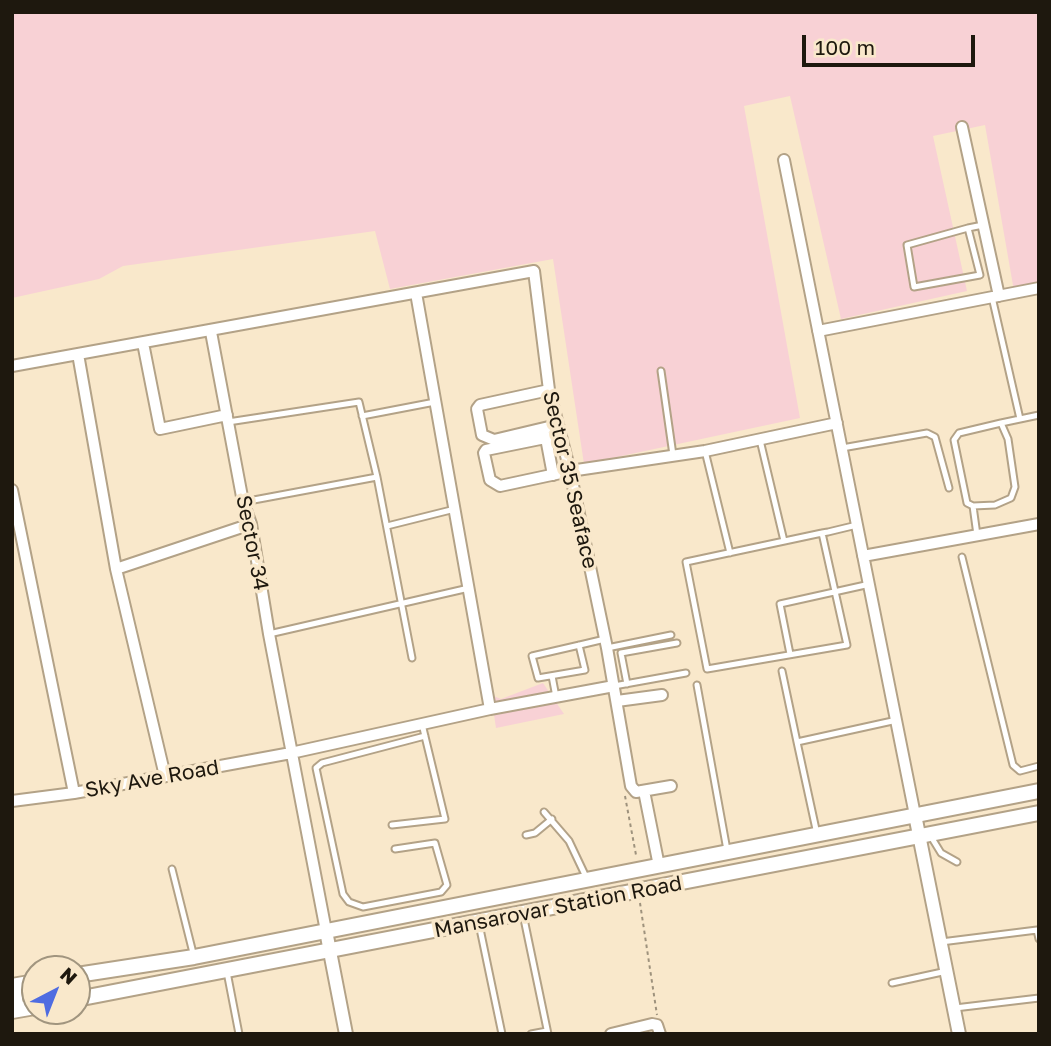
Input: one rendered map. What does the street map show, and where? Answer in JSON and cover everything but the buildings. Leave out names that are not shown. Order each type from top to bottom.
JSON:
[{"type":"main road","name":"Mansarovar Station Road","points":[[91,973],[194,957],[1039,791]]},
{"type":"main road","name":"Mansarovar Station Road","points":[[91,996],[1039,813]]},
{"type":"main road","points":[[639,869],[640,891]]},
{"type":"main road","points":[[12,986],[15,1011]]},
{"type":"street","points":[[962,127],[995,296]]},
{"type":"street","points":[[784,160],[915,815],[925,835],[941,942],[959,1034]]},
{"type":"street","name":"Sector 35 Seaface","points":[[12,366],[211,332],[534,271],[548,390],[570,471],[607,648],[631,786],[636,792],[644,791]]},
{"type":"street","points":[[818,331],[1039,288]]},
{"type":"street","points":[[416,293],[490,709]]},
{"type":"street","name":"Sector 34","points":[[211,332],[243,502],[251,524],[269,634],[326,931]]},
{"type":"street","points":[[144,343],[160,429],[228,419]]},
{"type":"street","points":[[78,354],[116,569],[165,776]]},
{"type":"street","points":[[548,390],[480,405],[477,409],[482,435],[494,440],[559,430]]},
{"type":"street","points":[[559,430],[546,438],[486,450],[484,453],[490,480],[500,486],[570,471],[705,452],[837,423]]},
{"type":"street","points":[[546,438],[553,475]]},
{"type":"street","points":[[12,490],[74,793]]},
{"type":"street","points":[[116,569],[251,524]]},
{"type":"street","points":[[863,556],[1039,524]]},
{"type":"street","points":[[292,753],[490,709],[614,686]]},
{"type":"street","points":[[617,701],[662,695]]},
{"type":"street","name":"Sky Ave Road","points":[[12,800],[74,793],[292,753]]},
{"type":"street","points":[[659,866],[644,791],[671,786]]},
{"type":"street","points":[[326,931],[346,1034]]},
{"type":"street","points":[[611,1034],[658,1029]]},
{"type":"lane","points":[[968,228],[980,275],[914,287],[907,244],[968,228],[983,225]]},
{"type":"lane","points":[[995,296],[1020,419]]},
{"type":"lane","points":[[661,371],[673,455]]},
{"type":"lane","points":[[228,419],[359,402],[377,477],[412,658]]},
{"type":"lane","points":[[362,416],[435,402]]},
{"type":"lane","points":[[1001,423],[1008,439],[1015,487],[1011,498],[995,506],[973,506],[967,503],[954,440],[960,433],[1001,423],[1039,415]]},
{"type":"lane","points":[[842,448],[927,433],[935,436],[949,488]]},
{"type":"lane","points":[[760,440],[784,541]]},
{"type":"lane","points":[[705,452],[730,553]]},
{"type":"lane","points":[[243,502],[377,477]]},
{"type":"lane","points":[[973,506],[977,535]]},
{"type":"lane","points":[[387,526],[455,509]]},
{"type":"lane","points":[[822,533],[847,645],[707,669],[686,562],[857,525]]},
{"type":"lane","points":[[962,557],[1013,765],[1020,771],[1039,766]]},
{"type":"lane","points":[[790,654],[780,604],[870,584]]},
{"type":"lane","points":[[269,634],[469,588]]},
{"type":"lane","points":[[607,648],[671,635]]},
{"type":"lane","points":[[579,645],[586,670],[538,678],[532,656],[579,645],[607,648],[621,653],[677,643]]},
{"type":"lane","points":[[621,653],[627,684]]},
{"type":"lane","points":[[782,671],[817,834]]},
{"type":"lane","points":[[614,686],[686,673]]},
{"type":"lane","points":[[552,676],[556,697]]},
{"type":"lane","points":[[697,685],[727,852]]},
{"type":"lane","points":[[797,742],[897,720]]},
{"type":"lane","points":[[392,825],[444,819],[422,724]]},
{"type":"lane","points":[[395,849],[435,843],[447,885],[441,892],[363,907],[349,902],[343,894],[315,775],[316,768],[322,763],[425,736]]},
{"type":"lane","points":[[544,811],[569,841],[587,879]]},
{"type":"lane","points":[[526,835],[535,833],[552,819]]},
{"type":"lane","points":[[925,835],[941,853],[957,862]]},
{"type":"lane","points":[[172,870],[194,957]]},
{"type":"lane","points":[[523,914],[547,1032],[531,1034]]},
{"type":"lane","points":[[478,922],[502,1034]]},
{"type":"lane","points":[[941,942],[1037,930],[1039,939]]},
{"type":"lane","points":[[892,983],[947,971]]},
{"type":"lane","points":[[227,972],[239,1034]]},
{"type":"lane","points":[[954,1008],[1039,998]]},
{"type":"path","points":[[640,891],[658,1029]]},
{"type":"shaded area","points":[[12,12],[1039,12],[1039,284],[1014,291],[985,125],[933,136],[967,291],[841,319],[790,96],[744,106],[800,418],[584,464],[553,259],[390,289],[375,231],[123,266],[99,279],[12,298]]},
{"type":"shaded area","points":[[543,683],[564,714],[496,728],[491,695],[501,699]]}]
